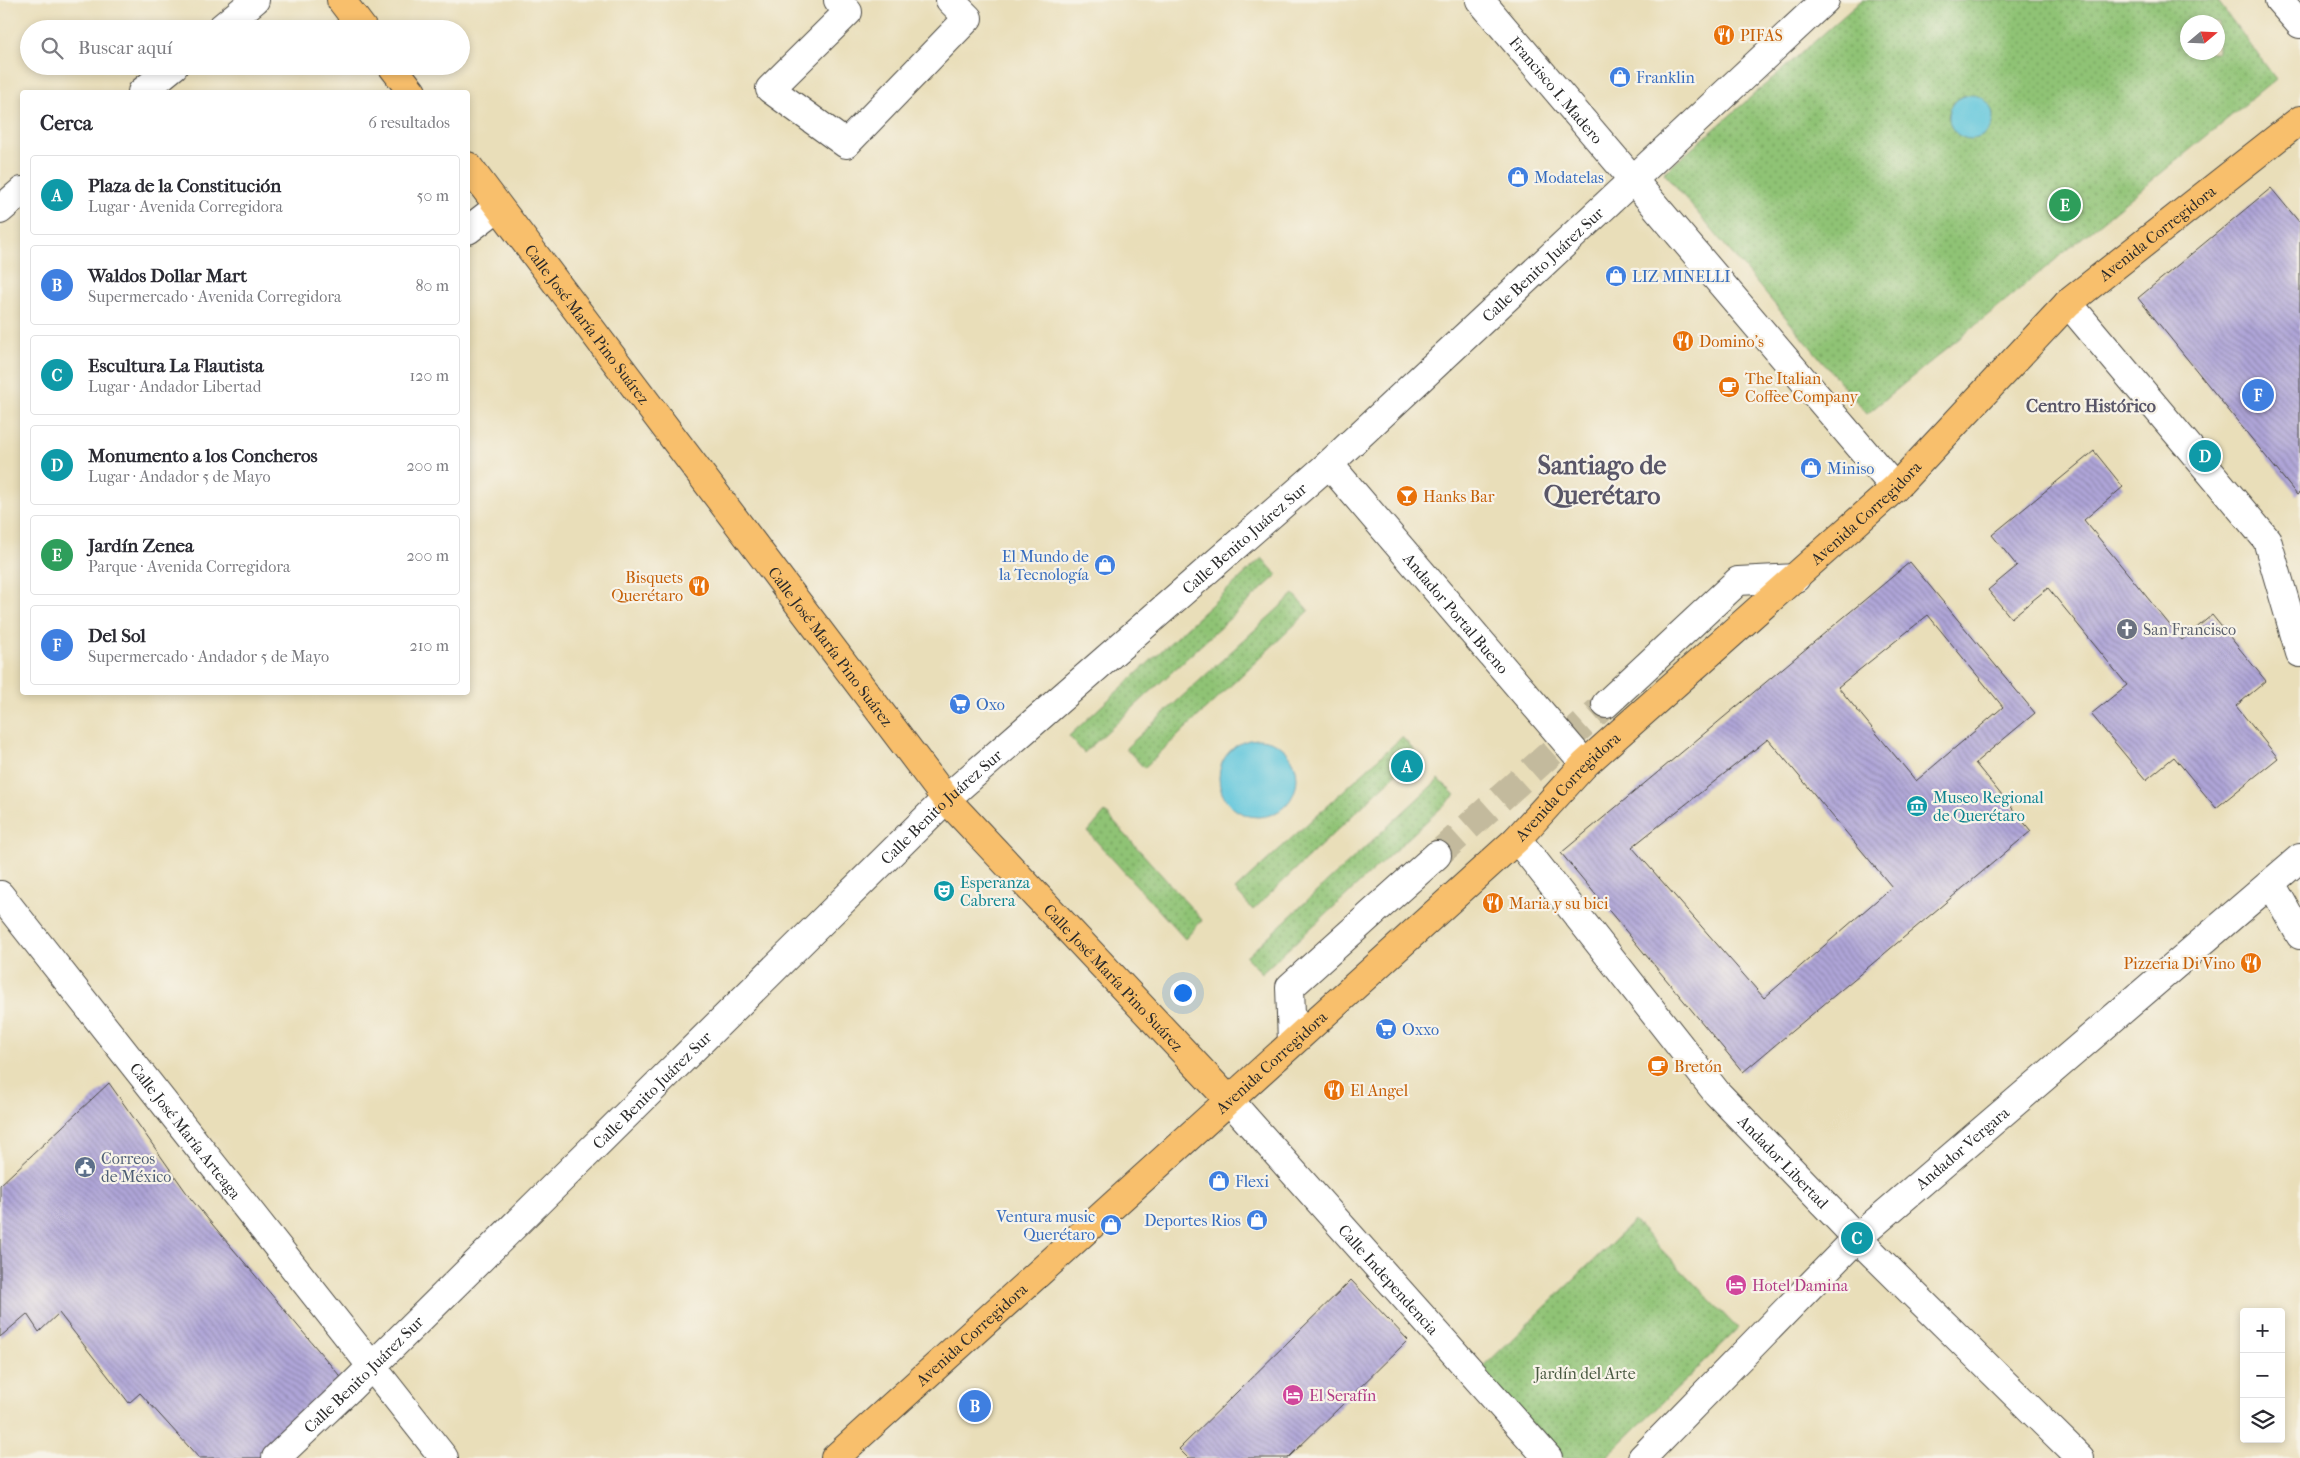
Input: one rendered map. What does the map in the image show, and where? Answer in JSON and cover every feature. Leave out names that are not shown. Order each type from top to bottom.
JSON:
[{"type":"main road","points":[[342,0],[356,20]]},
{"type":"main road","points":[[399,75],[410,90]]},
{"type":"main road","name":"Avenida Corregidora","points":[[835,1458],[1516,839],[1585,764],[1895,488],[2068,303],[2300,120]]},
{"type":"main road","name":"Calle José María Pino Suárez","points":[[470,169],[946,799],[1229,1100]]},
{"type":"street","points":[[231,20],[255,0]]},
{"type":"street","points":[[849,4],[770,89],[846,144],[968,18],[950,0]]},
{"type":"street","name":"Francisco I. Madero","points":[[1480,0],[1895,488]]},
{"type":"street","name":"Calle Benito Juárez Sur","points":[[276,1458],[372,1366],[946,799],[1329,464],[1631,179],[1825,0]]},
{"type":"street","points":[[2279,0],[2300,24]]},
{"type":"street","points":[[144,90],[163,75]]},
{"type":"street","points":[[0,210],[20,193]]},
{"type":"street","points":[[470,228],[498,207]]},
{"type":"street","points":[[2068,303],[2267,540],[2300,653]]},
{"type":"street","name":"Andador Portal Bueno","points":[[1329,464],[1585,764]]},
{"type":"street","points":[[1606,704],[1738,581],[1796,578]]},
{"type":"street","name":"Andador Libertad","points":[[1516,839],[1717,1093],[1857,1238],[2080,1458]]},
{"type":"street","points":[[1292,1042],[1290,987],[1437,855]]},
{"type":"street","name":"Andador Vergara","points":[[1642,1458],[1857,1238],[2300,858]]},
{"type":"street","points":[[2271,883],[2300,935]]},
{"type":"street","name":"Calle José María Arteaga","points":[[0,895],[444,1458]]},
{"type":"street","name":"Calle Independencia","points":[[1229,1100],[1548,1458]]},
{"type":"green space","points":[[1862,0],[2217,0],[2276,79],[1867,414],[1664,173]],"holes":[[[1964,95],[1993,113],[1987,132],[1984,135],[1973,138],[1959,136],[1948,115],[1953,103]]]},
{"type":"green space","points":[[1262,558],[1277,575],[1084,753],[1069,736]]},
{"type":"green space","points":[[1294,594],[1309,611],[1144,768],[1126,748]]},
{"type":"green space","points":[[1402,737],[1417,754],[1253,910],[1235,890]]},
{"type":"green space","points":[[1439,779],[1455,795],[1262,973],[1246,957]]},
{"type":"green space","points":[[1105,812],[1202,920],[1185,939],[1088,832]]},
{"type":"green space","name":"Jardín del Arte","points":[[1634,1221],[1738,1329],[1605,1458],[1563,1458],[1479,1371]]},
{"type":"water","points":[[1967,95],[1975,95],[1987,101],[1993,117],[1987,133],[1975,139],[1967,139],[1955,133],[1949,121],[1949,113],[1955,101]]},
{"type":"water","points":[[1258,739],[1273,742],[1286,750],[1294,763],[1297,778],[1294,793],[1286,806],[1273,814],[1258,817],[1243,814],[1230,806],[1222,793],[1219,778],[1222,763],[1230,750],[1243,742]]},
{"type":"building","points":[[2271,188],[2300,223],[2300,492],[2297,495],[2138,298]]},
{"type":"building","name":"San Francisco","points":[[2094,451],[2123,487],[2084,520],[2182,640],[2212,615],[2266,681],[2236,706],[2278,758],[2216,808],[2174,757],[2146,780],[2091,714],[2127,685],[2048,588],[2011,618],[1988,590],[2017,566],[1992,535]]},
{"type":"building","name":"Museo Regional de Querétaro","points":[[1910,562],[2035,713],[1975,763],[2031,831],[1743,1072],[1561,853]],"holes":[[[1928,615],[2003,707],[1916,781],[1838,687]],[[1768,739],[1892,887],[1764,998],[1632,847]]]},
{"type":"building","points":[[109,1083],[191,1199],[350,1388],[263,1458],[199,1458],[140,1393],[129,1403],[59,1313],[39,1332],[27,1314],[0,1337],[0,1185]]},
{"type":"building","name":"El Serafín","points":[[1351,1280],[1408,1340],[1288,1458],[1188,1458],[1179,1449]]},
{"type":"tunnel","points":[[1437,855],[1606,704]]},
{"type":"place","name":"PIFAS","points":[[1724,35]]},
{"type":"place","name":"Franklin","points":[[1620,77]]},
{"type":"place","name":"Modatelas","points":[[1518,177]]},
{"type":"place","name":"Jardín Zenea","points":[[2065,205]]},
{"type":"place","name":"LIZ MINELLI","points":[[1616,276]]},
{"type":"place","name":"Domino's","points":[[1683,341]]},
{"type":"place","name":"The Italian Coffee Company","points":[[1729,387]]},
{"type":"place","name":"Del Sol","points":[[2258,395]]},
{"type":"place","name":"Monumento a los Concheros","points":[[2205,456]]},
{"type":"place","name":"Miniso","points":[[1811,468]]},
{"type":"place","name":"Hanks Bar","points":[[1407,496]]},
{"type":"place","name":"El Mundo de la Tecnología","points":[[1105,565]]},
{"type":"place","name":"Bisquets Querétaro","points":[[699,586]]},
{"type":"place","name":"San Francisco","points":[[2127,629]]},
{"type":"place","name":"Oxo","points":[[960,704]]},
{"type":"place","name":"Plaza de la Constitución","points":[[1407,766]]},
{"type":"place","name":"Museo Regional de Querétaro","points":[[1917,806]]},
{"type":"place","name":"Esperanza Cabrera","points":[[944,891]]},
{"type":"place","name":"Maria y su bici","points":[[1493,903]]},
{"type":"place","name":"Pizzeria Di Vino","points":[[2251,963]]},
{"type":"place","name":"Oxxo","points":[[1386,1029]]},
{"type":"place","name":"Bretón","points":[[1658,1066]]},
{"type":"place","name":"El Angel","points":[[1334,1090]]},
{"type":"place","name":"Correos de México","points":[[85,1167]]},
{"type":"place","name":"Flexi","points":[[1219,1181]]},
{"type":"place","name":"Deportes Rios","points":[[1257,1220]]},
{"type":"place","name":"Ventura music Querétaro","points":[[1111,1225]]},
{"type":"place","name":"Escultura La Flautista","points":[[1857,1238]]},
{"type":"place","name":"Hotel Damina","points":[[1736,1285]]},
{"type":"place","name":"El Serafín","points":[[1293,1395]]},
{"type":"place","name":"Waldos Dollar Mart","points":[[975,1406]]},
{"type":"district","name":"Centro Histórico","points":[[2091,406]]},
{"type":"district","name":"Santiago de Querétaro","points":[[1602,480]]}]
